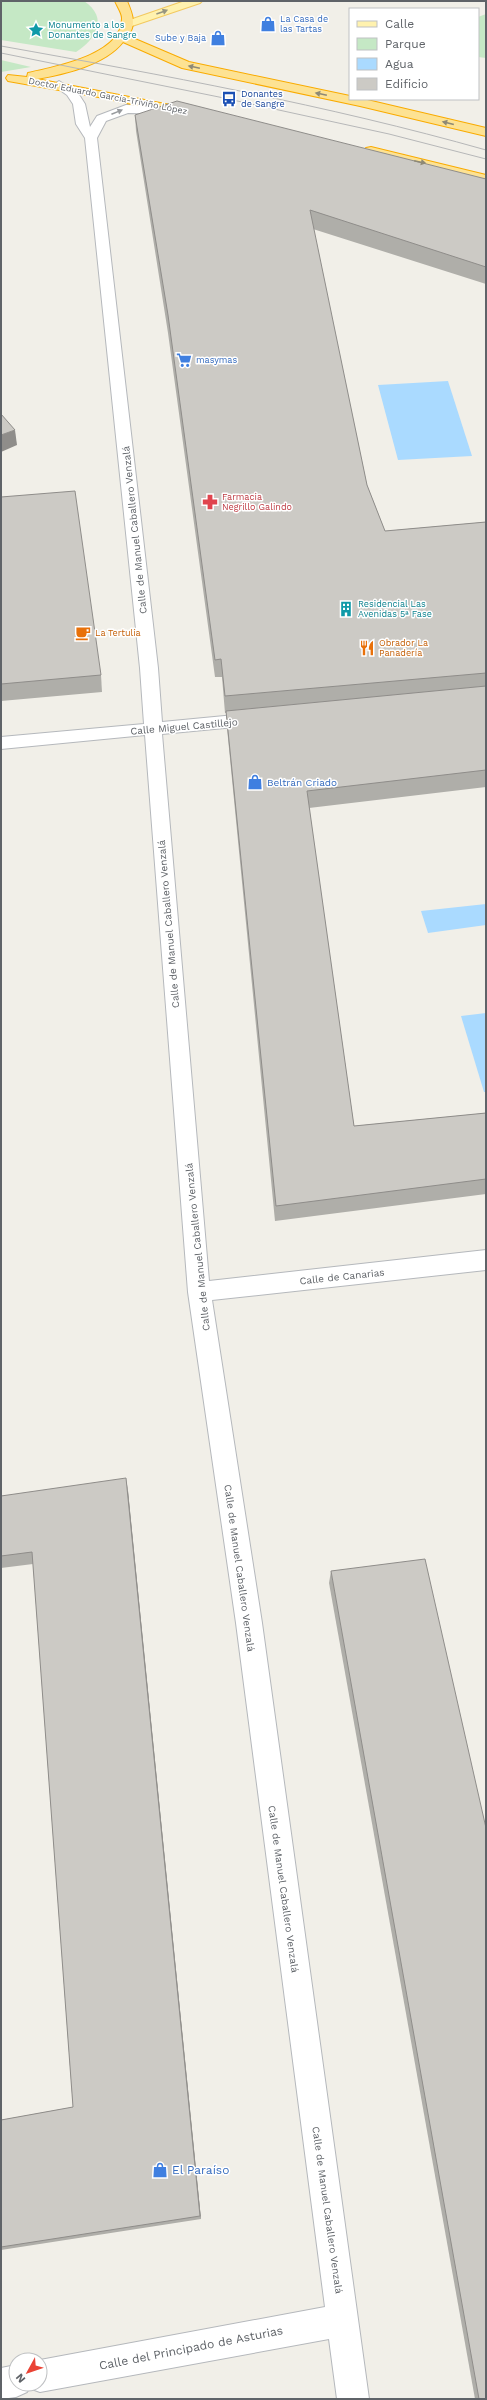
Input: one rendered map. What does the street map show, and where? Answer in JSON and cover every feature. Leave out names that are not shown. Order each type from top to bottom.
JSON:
[{"type":"highway","points":[[6,78],[51,72],[75,66],[106,51],[122,37],[128,24],[128,12],[122,1]]},
{"type":"highway","points":[[122,37],[149,51],[186,65],[349,100]]},
{"type":"highway","name":"Doctor Eduardo García-Triviño López","points":[[6,78],[59,85],[206,116]]},
{"type":"highway","points":[[351,100],[486,132]]},
{"type":"highway","points":[[361,149],[443,167],[486,179]]},
{"type":"main road","points":[[128,24],[196,1]]},
{"type":"street","name":"Calle de Manuel Caballero Venzalá","points":[[59,85],[72,93],[79,104],[82,124],[91,138],[149,668],[199,1292],[249,1623],[353,2399]]},
{"type":"street","points":[[91,138],[101,119],[126,109],[176,110]]},
{"type":"street","name":"Calle Miguel Castillejo","points":[[1,743],[273,718]]},
{"type":"street","name":"Calle de Canarias","points":[[199,1292],[486,1260]]},
{"type":"street","name":"Calle del Principado de Asturias","points":[[48,2375],[343,2320]]},
{"type":"green space","points":[[1,1],[84,1],[96,14],[98,21],[97,28],[89,41],[76,52],[1,40]]},
{"type":"green space","points":[[486,14],[486,58],[479,57],[479,17]]},
{"type":"green space","points":[[1,60],[31,67],[1,72]]},
{"type":"water","points":[[448,381],[472,456],[398,460],[378,385]]},
{"type":"water","points":[[486,904],[486,925],[428,933],[421,911]]},
{"type":"water","points":[[486,1013],[486,1092],[484,1092],[461,1016]]},
{"type":"building","points":[[177,101],[486,179],[486,267],[310,210],[367,485],[385,531],[486,522],[486,673],[225,696],[221,659],[215,660],[168,315],[135,115]]},
{"type":"building","points":[[1,414],[15,430],[1,435]]},
{"type":"building","points":[[75,491],[101,675],[1,684],[1,497]]},
{"type":"building","points":[[486,686],[486,770],[307,791],[354,1126],[486,1113],[486,1179],[276,1206],[226,711]]},
{"type":"building","points":[[126,1478],[200,2216],[1,2247],[1,2120],[73,2107],[32,1552],[1,1556],[1,1496]]},
{"type":"building","points":[[425,1559],[486,1828],[486,2399],[479,2399],[331,1571]]},
{"type":"tram line","points":[[1,46],[245,92],[366,119],[486,150]]},
{"type":"tram line","points":[[1,53],[219,97],[389,134],[486,159]]},
{"type":"place","name":"La Casa de las Tartas","points":[[268,24]]},
{"type":"place","name":"Monumento a los Donantes de Sangre","points":[[36,30]]},
{"type":"place","name":"Sube y Baja","points":[[218,38]]},
{"type":"place","name":"Donantes de Sangre","points":[[229,99]]},
{"type":"place","name":"masymas","points":[[184,360]]},
{"type":"place","name":"Farmacia Negrillo Galindo","points":[[210,502]]},
{"type":"place","name":"Residencial Las Avenidas 5ª Fase","points":[[346,609]]},
{"type":"place","name":"La Tertulia","points":[[83,633]]},
{"type":"place","name":"Obrador La Panadería","points":[[367,648]]},
{"type":"place","name":"Beltrán Criado","points":[[255,782]]},
{"type":"place","name":"El Paraíso","points":[[160,2170]]}]
